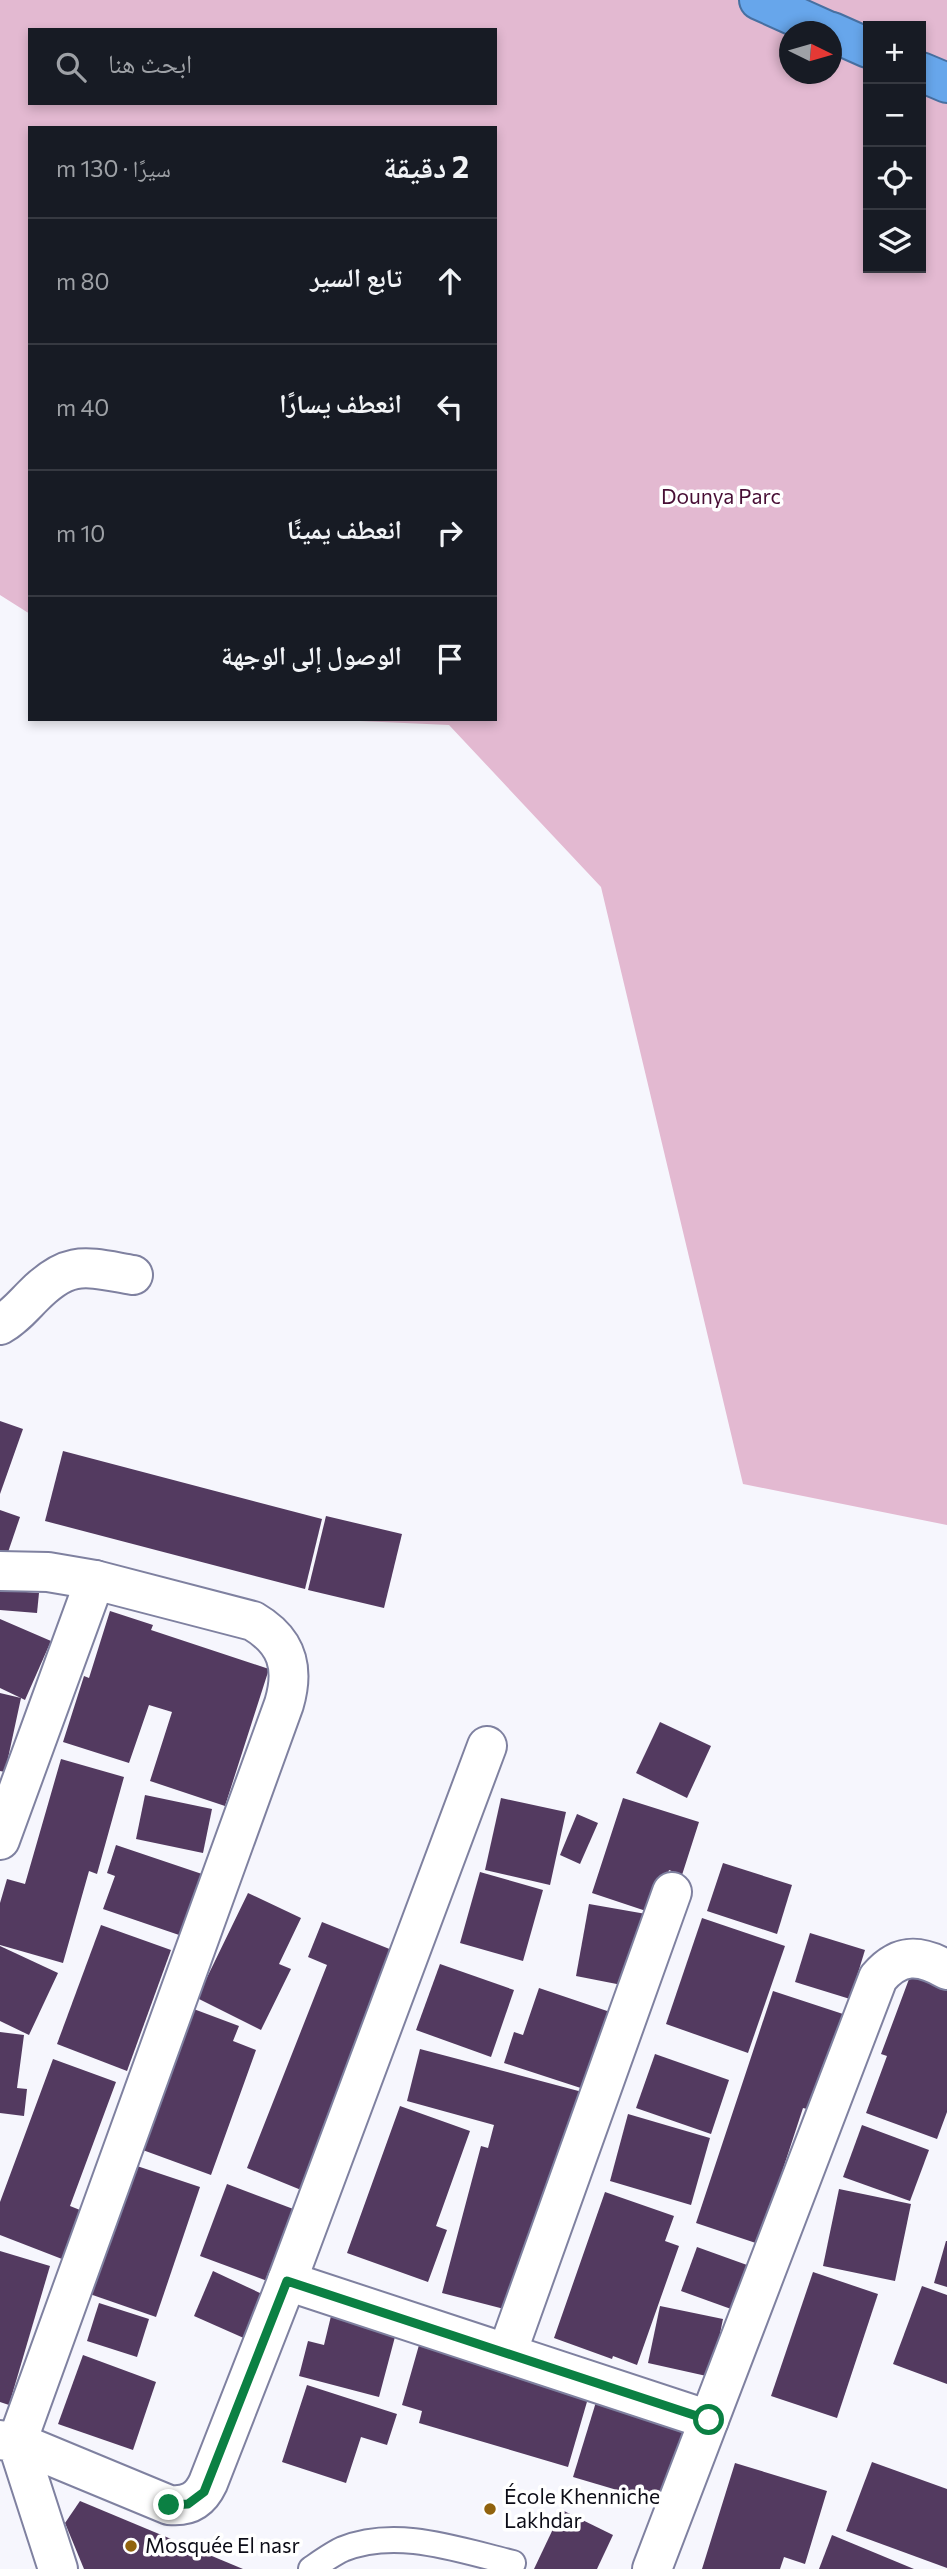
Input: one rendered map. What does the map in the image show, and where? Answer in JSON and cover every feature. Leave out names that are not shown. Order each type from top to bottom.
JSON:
[{"type":"highway","points":[[759,0],[806,21]]},
{"type":"highway","points":[[842,37],[863,46]]},
{"type":"highway","points":[[926,74],[947,83]]},
{"type":"street","points":[[0,1325],[50,1279],[66,1270],[92,1268],[133,1275]]},
{"type":"street","points":[[0,1571],[48,1572],[95,1580],[253,1621],[267,1629],[278,1641],[286,1656],[289,1671],[289,1688],[8,2441],[58,2569]]},
{"type":"street","points":[[0,1840],[95,1580]]},
{"type":"street","points":[[8,2441],[169,2505],[188,2504],[197,2499],[208,2483],[287,2281],[487,1746]]},
{"type":"street","points":[[507,2353],[672,1892]]},
{"type":"street","points":[[652,2569],[878,1978],[898,1961],[912,1958],[926,1959],[947,1970]]},
{"type":"street","points":[[287,2281],[709,2420]]},
{"type":"lane","points":[[311,2569],[343,2550],[379,2540],[425,2542],[513,2563]]},
{"type":"green space","name":"Dounya Parc","points":[[0,0],[947,0],[947,1525],[743,1484],[601,887],[449,725],[360,721],[497,721],[497,126],[28,126],[28,613],[0,595]]},
{"type":"building","points":[[0,1421],[23,1429],[0,1494]]},
{"type":"building","points":[[63,1451],[322,1519],[305,1589],[45,1521]]},
{"type":"building","points":[[0,1510],[20,1517],[4,1564],[0,1562]]},
{"type":"building","points":[[326,1516],[402,1534],[384,1608],[308,1590]]},
{"type":"building","points":[[0,1590],[39,1593],[37,1613],[0,1610]]},
{"type":"building","points":[[110,1611],[153,1625],[151,1630],[269,1669],[225,1806],[150,1781],[172,1712],[149,1705],[129,1763],[63,1742],[84,1676],[89,1678]]},
{"type":"building","points":[[0,1619],[51,1641],[25,1700],[0,1688]]},
{"type":"building","points":[[0,1693],[21,1698],[5,1772],[0,1771]]},
{"type":"building","points":[[660,1722],[711,1746],[687,1798],[636,1773]]},
{"type":"building","points":[[61,1759],[124,1777],[97,1874],[89,1871],[63,1963],[0,1945],[0,1903],[7,1879],[25,1884]]},
{"type":"building","points":[[145,1795],[212,1809],[203,1853],[136,1839]]},
{"type":"building","points":[[501,1798],[566,1812],[550,1885],[485,1870]]},
{"type":"building","points":[[623,1798],[699,1822],[682,1875],[669,1870],[655,1914],[592,1893]]},
{"type":"building","points":[[577,1814],[598,1823],[580,1864],[560,1855]]},
{"type":"building","points":[[116,1845],[202,1874],[182,1936],[103,1909],[115,1876],[107,1873]]},
{"type":"building","points":[[723,1863],[792,1885],[777,1934],[707,1911]]},
{"type":"building","points":[[480,1872],[543,1890],[523,1961],[460,1943]]},
{"type":"building","points":[[248,1893],[301,1918],[279,1964],[291,1969],[261,2030],[197,1998]]},
{"type":"building","points":[[589,1904],[646,1914],[632,1987],[576,1976]]},
{"type":"building","points":[[702,1918],[785,1946],[748,2053],[666,2024]]},
{"type":"building","points":[[322,1922],[402,1954],[306,2192],[247,2168],[327,1965],[308,1957]]},
{"type":"building","points":[[101,1925],[171,1950],[127,2071],[57,2044]]},
{"type":"building","points":[[810,1933],[865,1950],[850,1999],[795,1982]]},
{"type":"building","points":[[0,1946],[58,1973],[29,2035],[0,2021]]},
{"type":"building","points":[[440,1964],[514,1990],[491,2057],[416,2030]]},
{"type":"building","points":[[912,1971],[947,1985],[947,2112],[937,2139],[866,2113],[887,2056],[881,2054]]},
{"type":"building","points":[[539,1988],[619,2015],[593,2092],[504,2063],[514,2032],[523,2035]]},
{"type":"building","points":[[773,1991],[843,2014],[811,2110],[803,2108],[781,2175],[788,2178],[765,2246],[696,2223]]},
{"type":"building","points":[[191,2008],[239,2026],[233,2041],[256,2050],[211,2175],[140,2149]]},
{"type":"building","points":[[0,2032],[24,2035],[17,2088],[27,2089],[24,2116],[0,2113]]},
{"type":"building","points":[[420,2049],[586,2093],[516,2312],[442,2293],[481,2146],[488,2148],[494,2125],[407,2101]]},
{"type":"building","points":[[655,2054],[729,2080],[711,2134],[636,2108]]},
{"type":"building","points":[[53,2059],[116,2082],[70,2206],[80,2210],[62,2259],[0,2235],[0,2202]]},
{"type":"building","points":[[400,2106],[470,2131],[436,2226],[447,2230],[428,2282],[347,2253]]},
{"type":"building","points":[[628,2114],[710,2138],[691,2205],[610,2181]]},
{"type":"building","points":[[862,2125],[929,2150],[910,2201],[843,2177]]},
{"type":"building","points":[[128,2163],[200,2187],[156,2317],[84,2292]]},
{"type":"building","points":[[227,2184],[304,2213],[278,2285],[200,2256]]},
{"type":"building","points":[[839,2189],[911,2204],[895,2281],[823,2266]]},
{"type":"building","points":[[605,2192],[674,2216],[665,2241],[679,2246],[637,2365],[554,2338]]},
{"type":"building","points":[[947,2241],[947,2287],[934,2283]]},
{"type":"building","points":[[697,2247],[747,2265],[731,2309],[681,2291]]},
{"type":"building","points":[[0,2251],[50,2266],[9,2405],[0,2402]]},
{"type":"building","points":[[213,2271],[275,2300],[255,2343],[194,2316]]},
{"type":"building","points":[[813,2272],[878,2294],[837,2418],[771,2396]]},
{"type":"building","points":[[922,2286],[947,2295],[947,2384],[893,2364]]},
{"type":"building","points":[[99,2303],[149,2319],[137,2357],[87,2341]]},
{"type":"building","points":[[660,2306],[723,2319],[711,2377],[648,2363]]},
{"type":"building","points":[[331,2316],[396,2333],[379,2397],[299,2376],[308,2341],[324,2345]]},
{"type":"building","points":[[421,2338],[591,2388],[568,2467],[419,2423],[422,2411],[402,2405]]},
{"type":"building","points":[[83,2355],[156,2382],[133,2450],[58,2424]]},
{"type":"building","points":[[307,2385],[397,2414],[387,2445],[361,2437],[346,2483],[282,2462]]},
{"type":"building","points":[[596,2402],[685,2429],[671,2506],[573,2477]]},
{"type":"building","points":[[872,2462],[947,2489],[947,2568],[846,2531]]},
{"type":"building","points":[[735,2463],[827,2491],[805,2564],[784,2557],[780,2569],[702,2569]]},
{"type":"building","name":"Mosquée El nasr","points":[[80,2501],[243,2569],[84,2569],[65,2523]]},
{"type":"building","points":[[562,2510],[613,2535],[597,2569],[534,2569]]},
{"type":"building","points":[[832,2535],[914,2569],[819,2569]]},
{"type":"place","name":"École Khenniche Lakhdar","points":[[490,2509]]},
{"type":"place","name":"Mosquée El nasr","points":[[131,2546]]},
{"type":"route","points":[[169,2505],[188,2504],[204,2492],[287,2281],[709,2420]]}]
